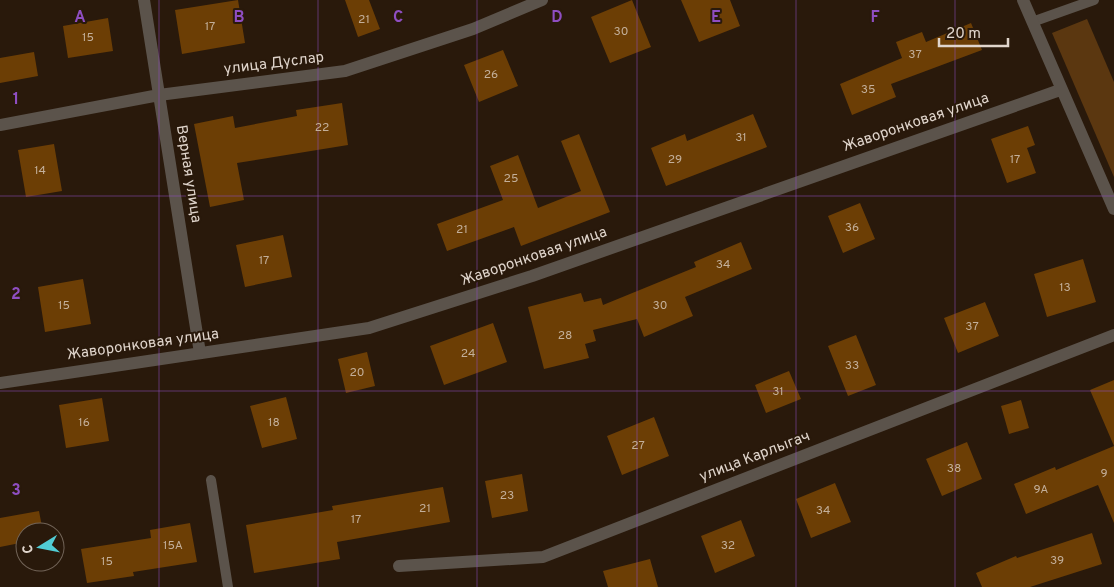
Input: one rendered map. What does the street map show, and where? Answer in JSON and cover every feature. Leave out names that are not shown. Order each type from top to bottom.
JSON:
[{"type":"street","name":"Верная улица","points":[[144,0],[200,353]]},
{"type":"street","name":"улица Дуслар","points":[[0,125],[159,95],[345,71],[473,29],[542,0]]},
{"type":"street","points":[[1023,0],[1060,90],[1114,210]]},
{"type":"street","name":"Жаворонковая улица","points":[[0,383],[369,328],[532,276],[1060,90]]},
{"type":"street","name":"улица Карлыгач","points":[[399,566],[543,557],[1114,335]]},
{"type":"lane","points":[[1032,22],[1094,0]]},
{"type":"lane","points":[[211,480],[228,587]]},
{"type":"shaded area","points":[[1087,19],[1114,82],[1114,177],[1052,33]]},
{"type":"building","points":[[238,0],[245,43],[182,54],[175,10]]},
{"type":"building","points":[[345,0],[369,0],[380,29],[358,37]]},
{"type":"building","points":[[632,0],[651,47],[610,63],[591,17]]},
{"type":"building","points":[[681,0],[730,0],[740,26],[699,42]]},
{"type":"building","points":[[108,18],[113,51],[68,58],[63,26]]},
{"type":"building","points":[[971,23],[982,50],[891,84],[896,97],[852,115],[840,84],[902,58],[896,42],[922,32],[926,42]]},
{"type":"building","points":[[503,50],[518,86],[479,102],[464,65]]},
{"type":"building","points":[[34,52],[38,76],[0,83],[0,58]]},
{"type":"building","points":[[342,103],[348,145],[237,163],[244,200],[210,207],[194,124],[233,116],[235,128],[297,116],[296,110]]},
{"type":"building","points":[[753,114],[767,147],[666,186],[651,148],[685,134],[687,141]]},
{"type":"building","points":[[1028,126],[1035,145],[1027,148],[1036,173],[1007,183],[991,139]]},
{"type":"building","points":[[579,134],[610,212],[521,246],[514,227],[447,251],[437,224],[503,200],[490,166],[518,155],[538,208],[581,191],[561,141]]},
{"type":"building","points":[[54,144],[62,191],[26,197],[18,150]]},
{"type":"building","points":[[860,203],[875,239],[843,253],[828,216]]},
{"type":"building","points":[[283,235],[292,277],[245,287],[236,245]]},
{"type":"building","points":[[741,242],[752,269],[685,297],[693,316],[644,337],[637,319],[593,330],[596,341],[585,344],[589,358],[544,369],[528,307],[581,293],[584,302],[601,298],[603,305],[696,267],[694,262]]},
{"type":"building","points":[[1083,259],[1096,302],[1047,317],[1034,274]]},
{"type":"building","points":[[83,279],[91,324],[45,332],[38,287]]},
{"type":"building","points":[[985,302],[999,336],[958,353],[944,318]]},
{"type":"building","points":[[493,323],[507,362],[444,385],[430,346]]},
{"type":"building","points":[[856,335],[876,385],[848,396],[828,346]]},
{"type":"building","points":[[367,352],[375,386],[346,393],[338,359]]},
{"type":"building","points":[[789,371],[801,399],[766,413],[755,385]]},
{"type":"building","points":[[1114,380],[1114,446],[1090,390]]},
{"type":"building","points":[[286,397],[297,439],[262,448],[250,406]]},
{"type":"building","points":[[102,398],[109,441],[66,448],[59,405]]},
{"type":"building","points":[[1021,400],[1029,428],[1009,434],[1001,406]]},
{"type":"building","points":[[654,417],[669,456],[622,475],[607,436]]},
{"type":"building","points":[[967,442],[982,479],[942,496],[926,459]]},
{"type":"building","points":[[1114,446],[1114,523],[1098,485],[1026,514],[1014,484],[1055,467],[1056,470]]},
{"type":"building","points":[[522,474],[528,511],[492,518],[485,481]]},
{"type":"building","points":[[835,483],[851,522],[811,538],[796,499]]},
{"type":"building","points":[[443,487],[450,522],[337,542],[340,559],[254,573],[246,525],[333,510],[332,506]]},
{"type":"building","points":[[39,511],[41,522],[15,522],[15,544],[0,547],[0,518]]},
{"type":"building","points":[[741,520],[755,556],[715,573],[701,536]]},
{"type":"building","points":[[190,523],[197,562],[133,572],[134,576],[87,583],[81,549],[151,538],[150,530]]},
{"type":"building","points":[[1092,533],[1102,564],[1030,587],[982,587],[976,573],[1016,556],[1017,558]]},
{"type":"building","points":[[650,559],[658,587],[608,587],[603,571]]}]
